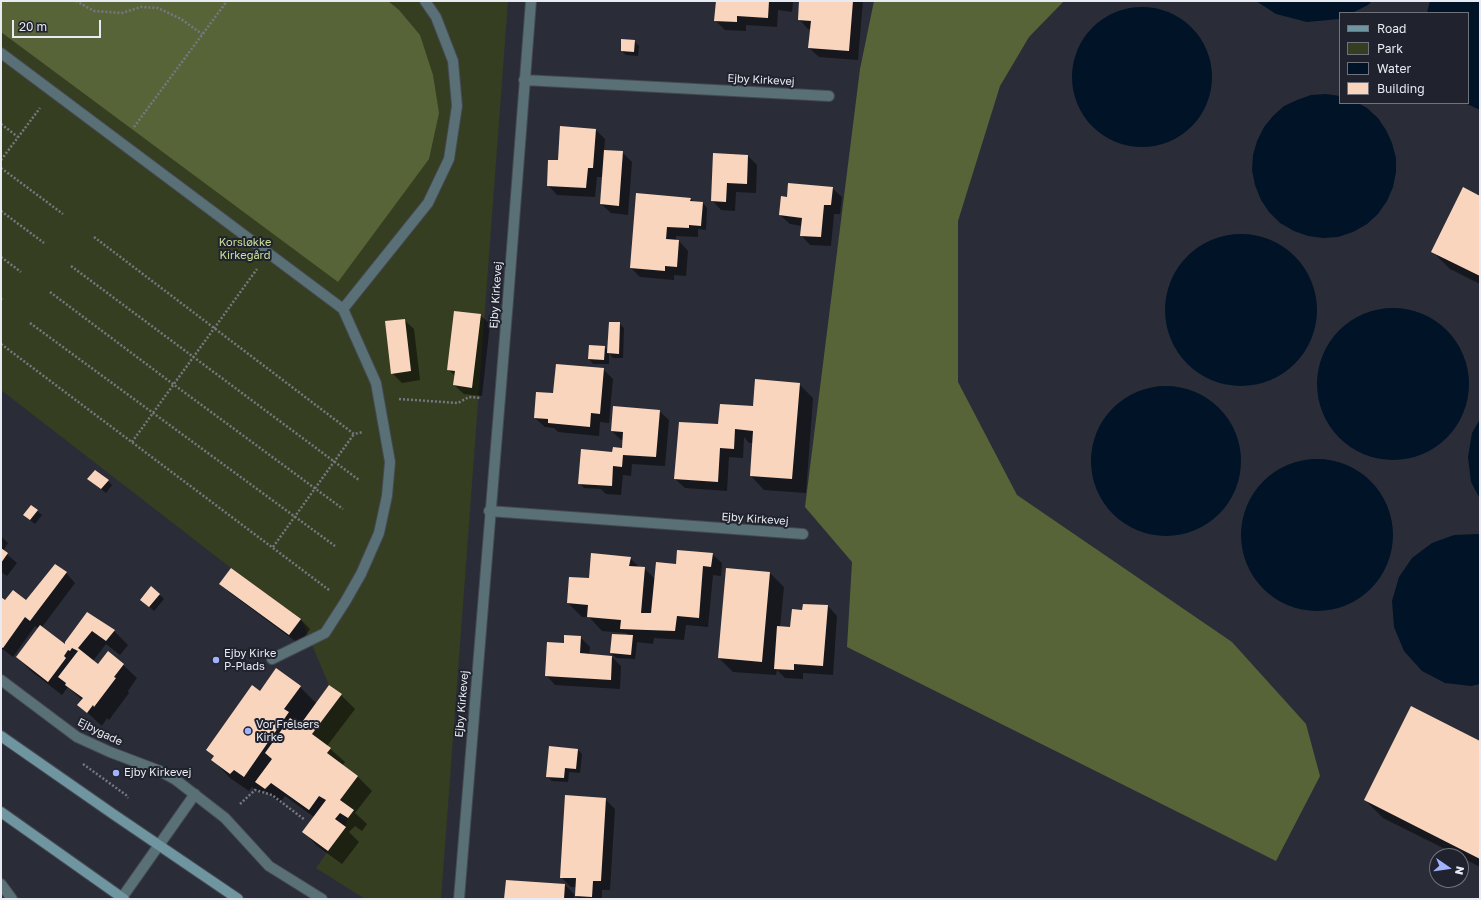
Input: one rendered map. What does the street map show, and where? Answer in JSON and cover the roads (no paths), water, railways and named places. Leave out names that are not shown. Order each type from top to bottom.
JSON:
[{"type":"main road","points":[[1,736],[238,899]]},
{"type":"main road","points":[[1,812],[123,899]]},
{"type":"street","points":[[344,309],[428,203],[449,159],[457,106],[453,61],[436,17],[425,1]]},
{"type":"street","name":"Ejby Kirkevej","points":[[459,899],[530,1]]},
{"type":"street","points":[[1,53],[344,309],[376,383],[390,462],[388,496],[379,533],[361,574],[325,633],[272,659]]},
{"type":"street","name":"Ejby Kirkevej","points":[[524,80],[829,96]]},
{"type":"street","name":"Ejby Kirkevej","points":[[490,511],[803,534]]},
{"type":"street","name":"Ejbygade","points":[[1,680],[77,737],[110,752],[160,771],[176,780],[225,818],[269,866],[322,899]]},
{"type":"street","points":[[123,899],[195,794]]},
{"type":"street","points":[[1,884],[12,899]]},
{"type":"water","points":[[1256,1],[1372,1],[1368,5],[1354,12],[1339,12],[1339,19],[1307,22],[1276,14]]},
{"type":"water","points":[[1430,1],[1480,1],[1480,110],[1467,104],[1469,104],[1469,12],[1427,12]]},
{"type":"water","points":[[1149,7],[1169,12],[1192,27],[1207,50],[1211,63],[1211,91],[1207,104],[1192,127],[1169,142],[1156,146],[1135,147],[1115,142],[1092,127],[1077,104],[1073,91],[1072,70],[1077,50],[1092,27],[1115,12],[1128,8]]},
{"type":"water","points":[[1326,94],[1339,96],[1339,104],[1360,104],[1367,108],[1378,118],[1386,130],[1392,143],[1396,158],[1396,172],[1393,187],[1387,201],[1378,214],[1367,224],[1353,232],[1338,237],[1323,238],[1308,236],[1294,231],[1280,223],[1269,212],[1261,200],[1255,185],[1252,170],[1253,155],[1257,141],[1264,127],[1284,106],[1311,95]]},
{"type":"water","points":[[1241,234],[1263,237],[1277,243],[1295,256],[1308,274],[1314,288],[1317,310],[1314,332],[1308,346],[1295,364],[1277,377],[1263,383],[1241,386],[1219,383],[1205,377],[1187,364],[1174,346],[1168,332],[1165,310],[1168,288],[1174,274],[1187,256],[1205,243],[1219,237]]},
{"type":"water","points":[[1400,308],[1422,313],[1435,320],[1447,330],[1457,342],[1464,355],[1468,369],[1468,399],[1464,413],[1457,426],[1447,438],[1435,448],[1422,455],[1408,459],[1386,460],[1364,455],[1351,448],[1339,438],[1329,426],[1322,413],[1318,399],[1317,377],[1322,355],[1329,342],[1339,330],[1351,320],[1364,313],[1378,309]]},
{"type":"water","points":[[1159,386],[1173,386],[1188,389],[1201,395],[1214,403],[1224,413],[1238,439],[1241,461],[1238,483],[1235,490],[1224,509],[1214,519],[1188,533],[1173,536],[1159,536],[1144,533],[1131,527],[1118,519],[1108,509],[1094,483],[1091,468],[1091,454],[1094,439],[1100,426],[1108,413],[1118,403],[1144,389]]},
{"type":"water","points":[[1480,419],[1480,499],[1471,482],[1468,457],[1472,433]]},
{"type":"water","points":[[1317,459],[1332,461],[1353,468],[1375,487],[1384,499],[1387,506],[1393,535],[1391,550],[1384,571],[1365,593],[1353,602],[1346,605],[1317,611],[1302,609],[1281,602],[1259,583],[1250,571],[1247,564],[1241,535],[1243,520],[1250,499],[1269,477],[1281,468],[1288,465]]},
{"type":"water","points":[[1454,535],[1480,535],[1480,684],[1471,686],[1445,683],[1422,671],[1404,651],[1394,627],[1392,601],[1399,577],[1412,558],[1432,543]]},
{"type":"place","name":"Ejby Kirke P-Plads","points":[[216,660]]},
{"type":"place","name":"Vor Frelsers Kirke","points":[[248,731]]},
{"type":"place","name":"Ejby Kirkevej","points":[[116,773]]},
{"type":"park label","name":"Korsløkke Kirkegård","points":[[245,249]]}]
